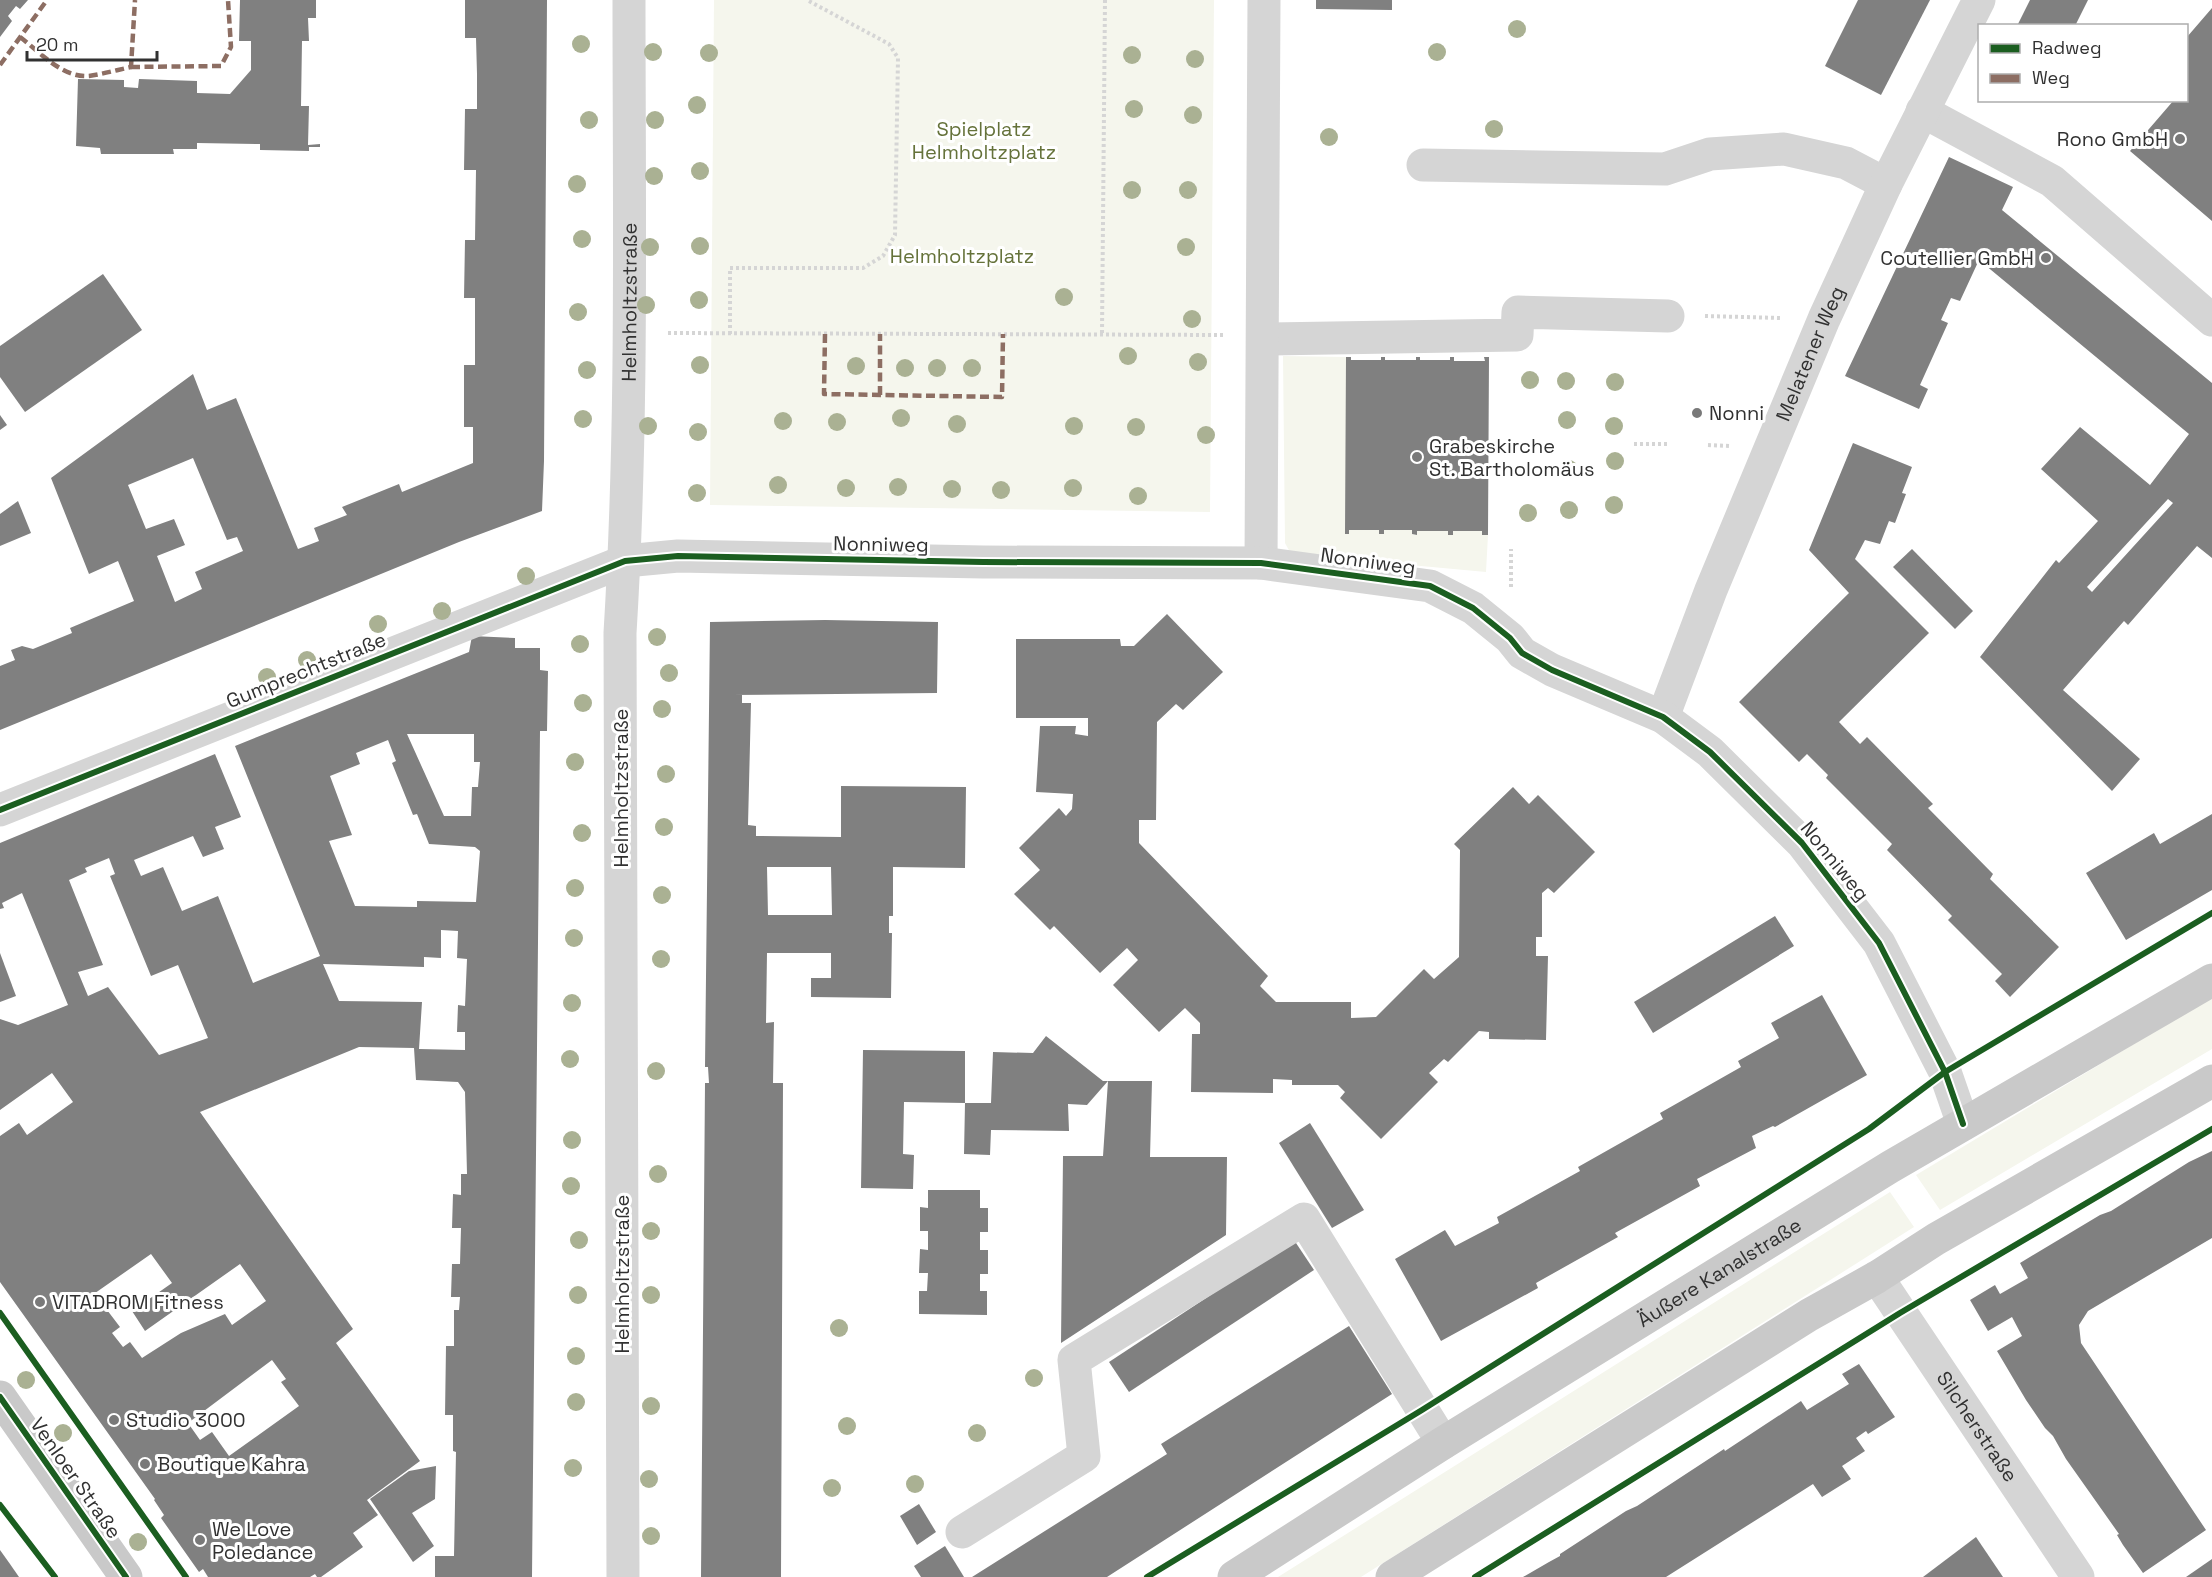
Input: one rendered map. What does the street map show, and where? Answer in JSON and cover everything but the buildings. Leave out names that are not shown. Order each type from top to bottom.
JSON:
[{"type":"main road","name":"Äußere Kanalstraße","points":[[1234,1577],[1443,1443],[1963,1124],[2212,980]]},
{"type":"main road","points":[[1392,1577],[1809,1315],[1877,1277],[1936,1239],[2212,1081]]},
{"type":"main road","name":"Venloer Straße","points":[[0,1397],[126,1577]]},
{"type":"street","name":"Helmholtzstraße","points":[[623,1577],[620,633],[625,561],[629,333],[629,0]]},
{"type":"street","points":[[1261,563],[1264,0]]},
{"type":"street","name":"Melatener Weg","points":[[1663,717],[1711,590],[1824,319],[1886,184],[1979,0]]},
{"type":"street","points":[[1922,111],[2052,181],[2212,320]]},
{"type":"street","points":[[1423,165],[1665,169],[1710,154],[1784,149],[1846,163],[1886,184]]},
{"type":"street","points":[[1264,337],[1517,335],[1518,312],[1668,315]]},
{"type":"street","name":"Nonniweg","points":[[625,561],[678,556],[983,562],[1261,563],[1430,586],[1473,608],[1510,638],[1522,652],[1552,670],[1663,717],[1710,752],[1802,843],[1879,944],[1945,1072],[1963,1124]]},
{"type":"street","name":"Gumprechtstraße","points":[[0,810],[625,561]]},
{"type":"street","points":[[962,1532],[1084,1456],[1074,1360],[1304,1219],[1443,1443]]},
{"type":"street","name":"Silcherstraße","points":[[1877,1277],[2078,1577]]},
{"type":"path","points":[[730,334],[730,268],[863,268],[883,256],[895,235],[898,58],[889,44],[807,0]]},
{"type":"path","points":[[1102,333],[1105,0]]},
{"type":"path","points":[[1725,316],[1771,317]]},
{"type":"path","points":[[629,333],[1102,333],[1264,337]]},
{"type":"path","points":[[1634,444],[1670,444]]},
{"type":"path","points":[[1511,549],[1511,568]]},
{"type":"green space","name":"Helmholtzplatz","points":[[714,0],[1214,0],[1210,512],[710,505]]},
{"type":"green space","points":[[1283,356],[1346,357],[1346,534],[1349,534],[1349,530],[1379,530],[1379,534],[1383,534],[1384,530],[1412,530],[1412,534],[1416,535],[1417,531],[1448,531],[1453,535],[1453,531],[1482,531],[1482,535],[1488,535],[1486,572],[1291,554],[1285,543]]},
{"type":"green space","points":[[2212,997],[2212,1049],[1940,1210],[1916,1175]]},
{"type":"green space","points":[[1890,1192],[1914,1227],[1361,1577],[1278,1577]]},
{"type":"marked path","points":[[0,65],[47,0]]},
{"type":"marked path","points":[[20,37],[52,63],[79,76],[131,67],[135,0]]},
{"type":"marked path","points":[[131,67],[221,66],[231,47],[228,0]]},
{"type":"marked path","points":[[825,334],[824,394],[1002,397],[1003,334]]},
{"type":"marked path","points":[[880,334],[880,395]]},
{"type":"cycle path","points":[[0,810],[625,561],[678,556],[983,562],[1261,563],[1430,586],[1473,608],[1510,638],[1522,653],[1552,670],[1663,717],[1710,752],[1802,843],[1879,943],[1945,1072],[1963,1124]]},
{"type":"cycle path","points":[[1147,1577],[1422,1410],[1869,1129],[1945,1072],[2212,913]]},
{"type":"cycle path","points":[[1475,1577],[1900,1313],[2212,1129]]},
{"type":"cycle path","points":[[0,1313],[186,1577]]},
{"type":"cycle path","points":[[0,1397],[126,1577]]},
{"type":"cycle path","points":[[0,1505],[55,1577]]},
{"type":"place","name":"Rono GmbH","points":[[2180,139]]},
{"type":"place","name":"Coutellier GmbH","points":[[2046,258]]},
{"type":"place","name":"Nonni","points":[[1697,413]]},
{"type":"place","name":"Grabeskirche St. Bartholomäus","points":[[1417,457]]},
{"type":"place","name":"VITADROM Fitness","points":[[40,1302]]},
{"type":"place","name":"Studio 3000","points":[[114,1420]]},
{"type":"place","name":"Boutique Kahra","points":[[145,1464]]},
{"type":"place","name":"We Love Poledance","points":[[200,1540]]},
{"type":"park label","name":"Spielplatz Helmholtzplatz","points":[[984,140]]}]
